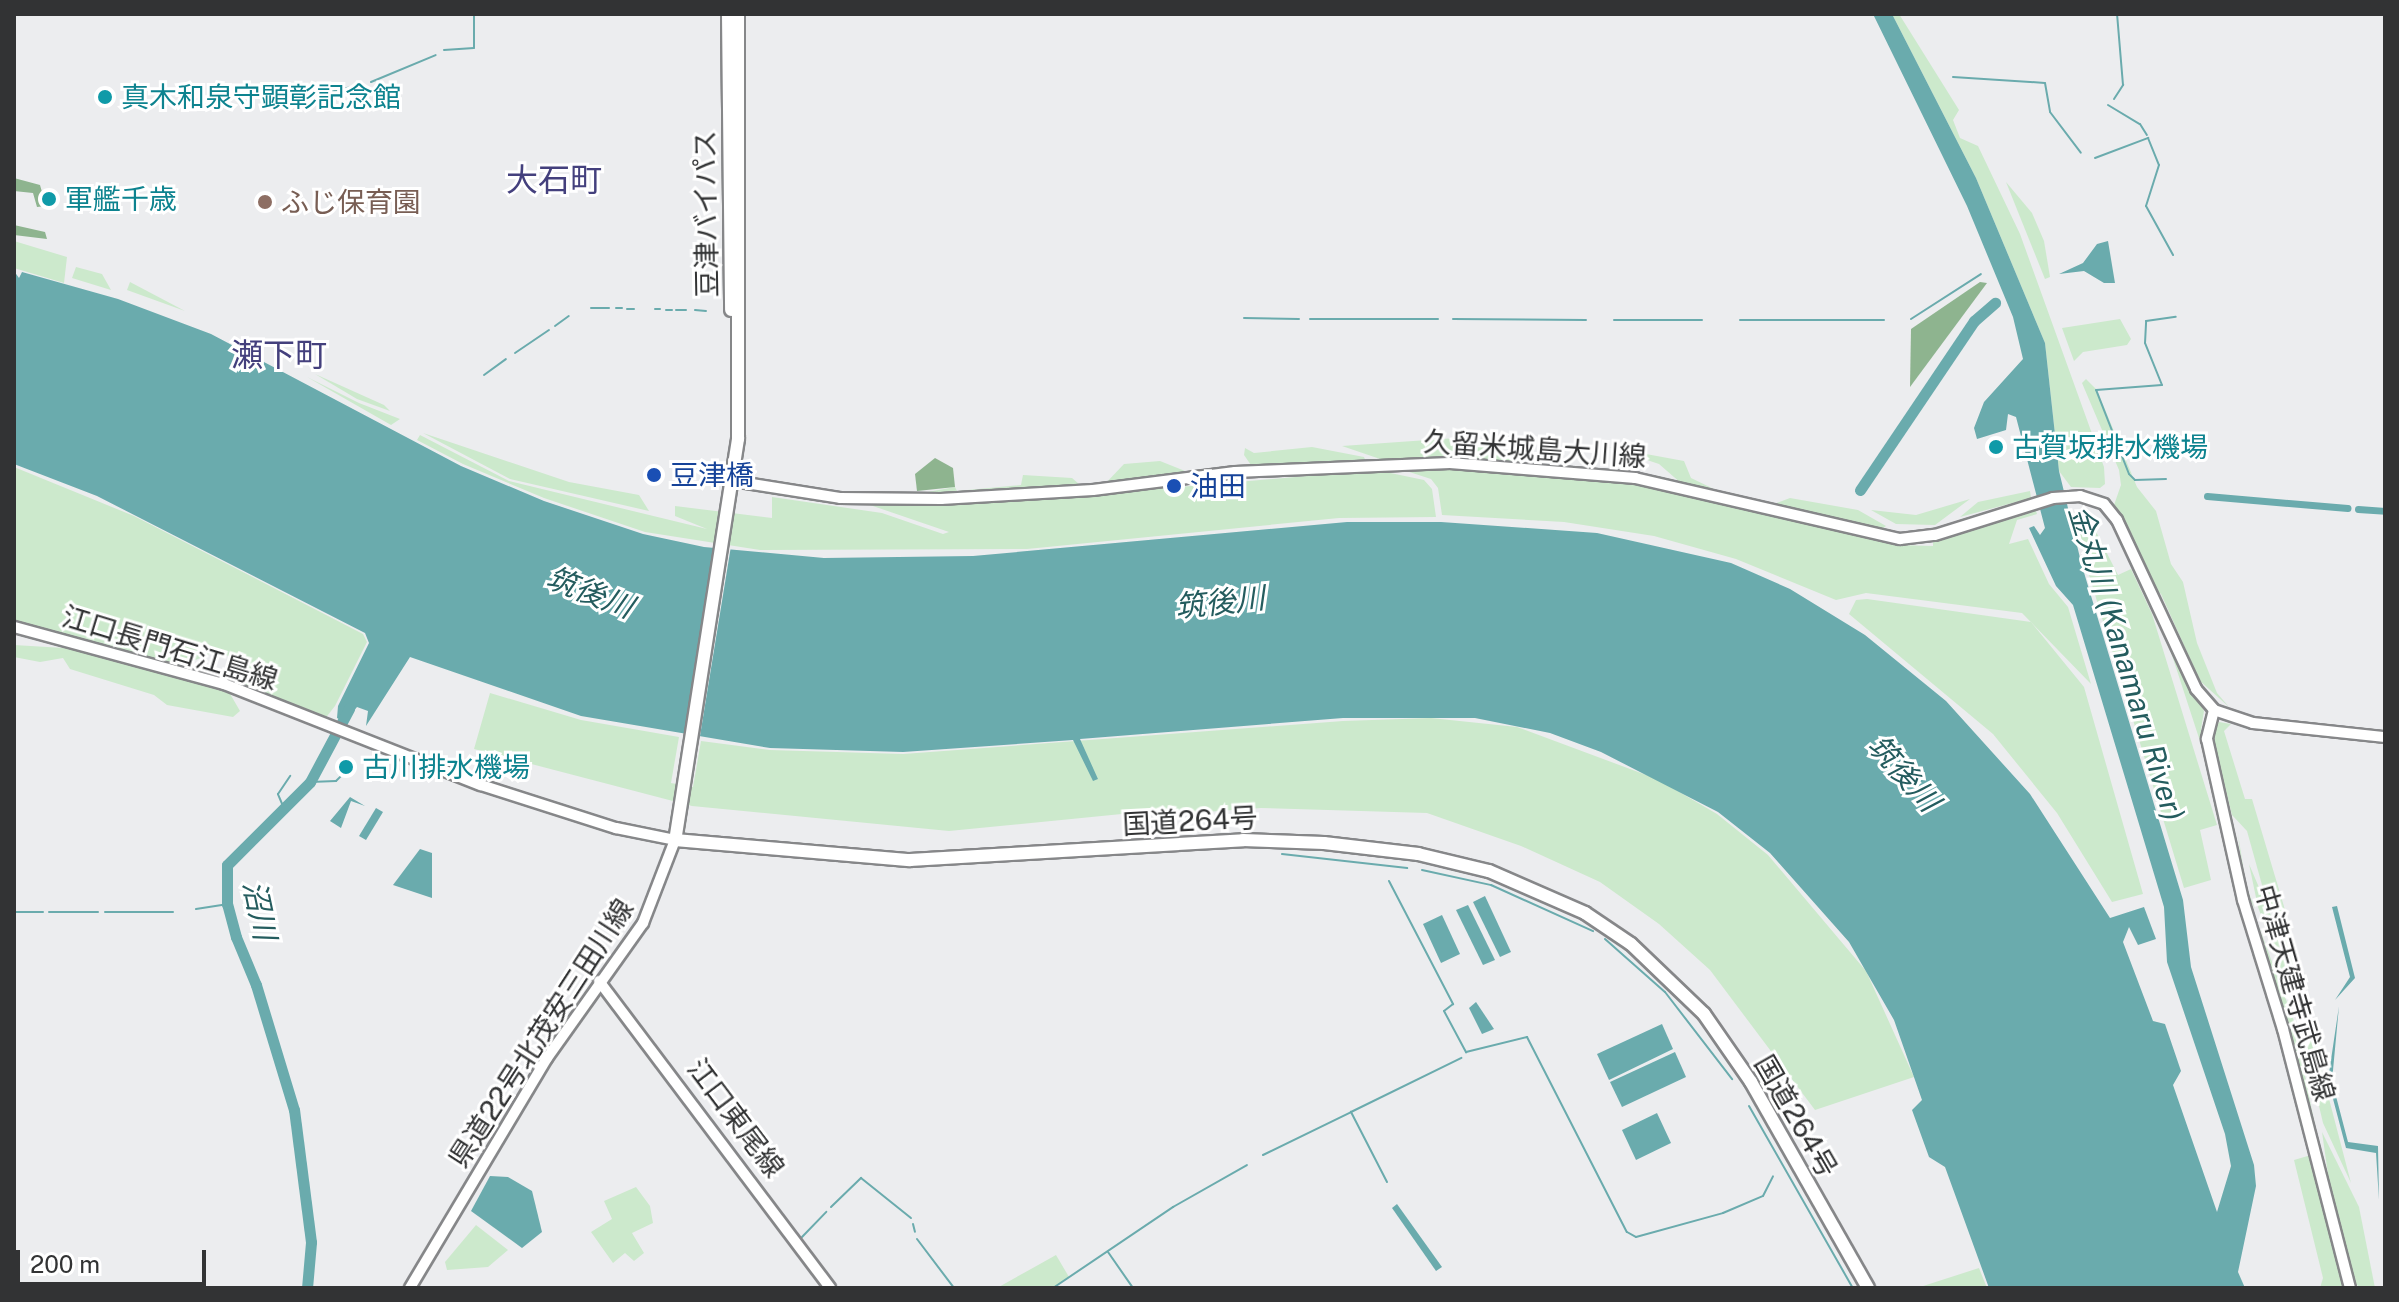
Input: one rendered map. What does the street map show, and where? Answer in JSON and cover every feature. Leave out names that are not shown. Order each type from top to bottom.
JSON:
[{"type":"highway","name":"豆津バイパス","points":[[728,14],[729,281],[740,413]]},
{"type":"highway","name":"豆津バイパス","points":[[733,481],[740,413],[738,14]]},
{"type":"highway","points":[[675,840],[733,481]]},
{"type":"highway","name":"国道264号","points":[[675,840],[910,860],[1243,840],[1324,843],[1418,854],[1489,871],[1585,913],[1631,944],[1704,1014],[1751,1082],[1868,1288]]},
{"type":"main road","name":"久留米城島大川線","points":[[733,481],[840,498],[941,499],[1093,490],[1235,472],[1450,463],[1635,478],[1900,539],[1935,535],[2069,494],[2104,504],[2117,520],[2196,689],[2214,710]]},
{"type":"main road","name":"江口長門石江島線","points":[[14,627],[224,684],[350,736],[586,819],[675,840]]},
{"type":"main road","points":[[2214,710],[2253,723],[2385,737]]},
{"type":"main road","name":"中津天建寺武島線","points":[[2214,710],[2207,739],[2243,900],[2283,1029],[2350,1288]]},
{"type":"main road","name":"県道22号北茂安三田川線","points":[[410,1288],[547,1058],[643,923],[675,840]]},
{"type":"main road","name":"江口東尾線","points":[[599,981],[830,1288]]},
{"type":"green space","points":[[1892,14],[1899,14],[1959,110],[1953,120],[1960,138],[1978,146],[2020,234],[2104,467],[2105,484],[2100,488],[2071,487],[2059,471],[2045,343],[1976,178]]},
{"type":"green space","points":[[14,178],[40,185],[46,206],[37,207],[33,193],[14,191]]},
{"type":"green space","points":[[2006,182],[2032,213],[2044,241],[2050,277],[2045,279]]},
{"type":"green space","points":[[14,225],[45,232],[47,239],[14,235]]},
{"type":"green space","points":[[14,241],[67,257],[64,283],[14,268]]},
{"type":"green space","points":[[76,267],[102,274],[111,290],[72,278]]},
{"type":"green space","points":[[130,282],[185,311],[127,290]]},
{"type":"green space","points":[[1980,282],[1987,283],[1910,387],[1911,329]]},
{"type":"green space","points":[[2120,319],[2131,339],[2127,345],[2083,352],[2074,361],[2062,328]]},
{"type":"green space","points":[[315,374],[384,405],[390,411],[357,399]]},
{"type":"green space","points":[[307,377],[359,403],[400,419],[391,425]]},
{"type":"green space","points":[[2086,379],[2097,390],[2137,487],[2156,511],[2171,564],[2183,582],[2197,643],[2217,693],[2229,707],[2200,681],[2161,594],[2149,586],[2114,505],[2121,485],[2119,470],[2082,383]]},
{"type":"green space","points":[[423,433],[569,482],[639,495],[649,511],[510,479]]},
{"type":"green space","points":[[420,435],[509,481],[707,529],[675,516],[675,506],[772,518],[772,497],[882,513],[943,534],[949,532],[870,505],[1040,499],[1376,470],[1424,480],[1432,489],[1436,517],[1339,518],[1027,549],[760,550],[645,532],[544,498],[463,464],[417,440]]},
{"type":"green space","points":[[1456,438],[1526,459],[1520,464],[1450,457],[1386,461],[1342,446]]},
{"type":"green space","points":[[1312,447],[1364,457],[1366,462],[1251,465],[1244,455],[1245,448],[1254,453]]},
{"type":"green space","points":[[1608,447],[1684,461],[1691,478],[1718,491],[1774,504],[1790,498],[1858,510],[1886,526],[1879,531],[1682,484],[1659,464]]},
{"type":"green space","points":[[935,458],[953,468],[955,487],[917,491],[915,474]]},
{"type":"green space","points":[[1160,461],[1195,475],[1104,485],[1124,464]]},
{"type":"green space","points":[[14,467],[134,516],[363,634],[367,642],[335,706],[324,720],[244,686],[248,672],[234,666],[229,656],[214,652],[177,668],[14,620]]},
{"type":"green space","points":[[1453,467],[1658,486],[1898,545],[1933,546],[1933,541],[2035,508],[2037,514],[2017,520],[2009,544],[2028,539],[2049,584],[2068,607],[2091,684],[2022,613],[1866,593],[1836,600],[1736,559],[1654,536],[1564,522],[1442,515],[1438,488],[1431,479],[1400,469]]},
{"type":"green space","points":[[1023,475],[1072,478],[1079,484],[900,497],[955,487],[957,491],[1021,485]]},
{"type":"green space","points":[[2030,491],[2031,498],[1960,517],[1978,502]]},
{"type":"green space","points":[[1970,499],[1935,525],[1896,524],[1871,510],[1916,515]]},
{"type":"green space","points":[[2089,518],[2118,575],[2131,569],[2152,614],[2217,825],[2200,830],[2211,880],[2184,888],[2086,565],[2078,522]]},
{"type":"green space","points":[[1856,600],[2031,622],[2084,687],[2143,894],[2112,902],[2057,813],[1993,734],[1849,614]]},
{"type":"green space","points":[[2168,643],[2204,711],[2201,729],[2213,781]]},
{"type":"green space","points":[[14,645],[81,649],[229,692],[240,711],[233,717],[167,705],[154,695],[70,669],[63,658],[40,662],[14,657]]},
{"type":"green space","points":[[490,693],[581,720],[679,737],[671,783],[693,787],[701,741],[770,750],[903,754],[1343,721],[1431,718],[1517,727],[1657,779],[1717,814],[1768,855],[1866,971],[1914,1077],[1815,1110],[1710,970],[1659,924],[1600,882],[1521,846],[1427,813],[1261,808],[1177,814],[1172,809],[949,831],[692,806],[474,749]]},
{"type":"green space","points":[[2219,722],[2231,724],[2224,731],[2245,799],[2252,799],[2291,930],[2282,927],[2262,885],[2247,831],[2232,815],[2212,735]]},
{"type":"green space","points":[[2238,834],[2246,885],[2255,909],[2244,888]]},
{"type":"green space","points":[[2249,864],[2278,932],[2287,938],[2351,1183],[2323,1123],[2298,1016],[2258,907]]},
{"type":"green space","points":[[2256,919],[2294,1021],[2328,1190],[2293,1042]]},
{"type":"green space","points":[[2322,1132],[2359,1207],[2375,1288],[2360,1288],[2351,1278],[2333,1209]]},
{"type":"green space","points":[[2311,1155],[2344,1280],[2341,1288],[2320,1288],[2323,1278],[2294,1160]]},
{"type":"green space","points":[[636,1187],[650,1206],[653,1223],[632,1233],[644,1253],[634,1261],[625,1253],[613,1263],[591,1232],[612,1219],[604,1201]]},
{"type":"green space","points":[[476,1225],[508,1250],[488,1267],[447,1270],[445,1262]]},
{"type":"green space","points":[[1056,1255],[1069,1277],[1053,1288],[997,1288]]},
{"type":"green space","points":[[1979,1268],[1987,1288],[1917,1288]]},
{"type":"water","name":"筑後川","points":[[1873,14],[1892,14],[1976,178],[2045,343],[2059,471],[2082,566],[2183,900],[2191,967],[2254,1165],[2256,1186],[2238,1272],[2245,1288],[1989,1288],[1945,1167],[1929,1157],[1912,1110],[1922,1100],[1894,1020],[1849,942],[1770,853],[1718,812],[1601,752],[1550,733],[1475,718],[1343,718],[1080,739],[1098,779],[1093,781],[1073,740],[903,752],[770,748],[581,716],[410,657],[366,726],[368,711],[357,707],[345,722],[337,718],[338,706],[369,643],[365,633],[97,496],[14,464],[14,271],[19,278],[22,272],[118,299],[211,334],[461,466],[544,501],[643,534],[704,547],[824,558],[973,556],[1347,522],[1441,522],[1597,533],[1731,563],[1790,589],[1865,635],[1946,701],[2030,794],[2110,918],[2144,907],[2156,939],[2138,945],[2129,927],[2123,942],[2153,1021],[2165,1024],[2181,1071],[2173,1085],[2217,1212],[2231,1166],[2225,1134],[2167,962],[2164,907],[2073,605],[2056,586],[2029,528],[2034,526],[2040,535],[2045,528],[2016,417],[2008,414],[2006,430],[1977,439],[1974,428],[1984,402],[2023,359],[2013,317],[1967,206]]},
{"type":"water","points":[[2108,241],[2115,283],[2104,283],[2084,271],[2059,274],[2083,263],[2097,244]]},
{"type":"water","points":[[350,797],[365,806],[351,801],[341,828],[330,821]]},
{"type":"water","points":[[376,808],[383,812],[366,840],[359,836]]},
{"type":"water","points":[[420,849],[432,853],[432,898],[393,885]]},
{"type":"water","points":[[1485,896],[1511,952],[1500,957],[1473,902]]},
{"type":"water","points":[[1468,905],[1495,960],[1483,965],[1456,910]]},
{"type":"water","points":[[2337,906],[2355,978],[2335,1000],[2350,977],[2332,907]]},
{"type":"water","points":[[1442,915],[1460,954],[1441,963],[1423,924]]},
{"type":"water","points":[[1476,1002],[1494,1029],[1482,1034],[1469,1008]]},
{"type":"water","points":[[2339,1006],[2332,1081],[2348,1142],[2378,1146],[2379,1200],[2376,1153],[2346,1148],[2328,1080]]},
{"type":"water","points":[[1662,1024],[1673,1049],[1609,1080],[1597,1054]]},
{"type":"water","points":[[1675,1052],[1686,1077],[1622,1107],[1610,1082]]},
{"type":"water","points":[[1657,1113],[1671,1143],[1636,1160],[1622,1130]]},
{"type":"water","points":[[490,1176],[508,1177],[532,1191],[542,1232],[522,1248],[471,1211]]},
{"type":"water","points":[[1397,1204],[1442,1267],[1436,1271],[1392,1208]]},
{"type":"pier","points":[[719,545],[731,546],[699,742],[688,741]]},
{"type":"waterway","points":[[444,50],[474,48],[474,14]]},
{"type":"waterway","points":[[2114,99],[2123,85],[2117,14]]},
{"type":"waterway","points":[[371,82],[436,55]]},
{"type":"waterway","points":[[1953,77],[2045,83],[2050,112],[2081,153]]},
{"type":"waterway","points":[[278,93],[318,95],[363,84]]},
{"type":"waterway","points":[[178,100],[263,96]]},
{"type":"waterway","points":[[2108,105],[2140,124],[2147,135]]},
{"type":"waterway","points":[[2095,158],[2148,138],[2159,165],[2146,206],[2173,255]]},
{"type":"waterway","points":[[1911,319],[1981,274]]},
{"type":"waterway","points":[[1860,490],[1974,321],[1995,303]]},
{"type":"waterway","points":[[591,308],[609,308]]},
{"type":"waterway","points":[[616,308],[622,308]]},
{"type":"waterway","points":[[627,309],[634,309]]},
{"type":"waterway","points":[[655,309],[660,309]]},
{"type":"waterway","points":[[666,310],[672,310]]},
{"type":"waterway","points":[[676,310],[686,310]]},
{"type":"waterway","points":[[695,310],[706,311]]},
{"type":"waterway","points":[[555,326],[569,316]]},
{"type":"waterway","points":[[2166,479],[2135,480],[2129,474],[2096,390],[2162,385],[2145,343],[2146,321],[2176,317]]},
{"type":"waterway","points":[[1244,318],[1299,319]]},
{"type":"waterway","points":[[1310,319],[1438,319]]},
{"type":"waterway","points":[[1453,319],[1586,320]]},
{"type":"waterway","points":[[1614,320],[1702,320]]},
{"type":"waterway","points":[[1740,320],[1884,320]]},
{"type":"waterway","points":[[515,353],[549,330]]},
{"type":"waterway","points":[[484,375],[506,359]]},
{"type":"waterway","points":[[2207,496],[2347,508]]},
{"type":"waterway","points":[[2358,509],[2385,511]]},
{"type":"waterway","name":"沼川","points":[[307,1288],[311,1242],[294,1110],[256,985],[236,937],[227,904],[227,865],[310,782],[349,709]]},
{"type":"waterway","points":[[310,782],[336,781],[342,775]]},
{"type":"waterway","points":[[283,806],[278,794],[290,776]]},
{"type":"waterway","points":[[1282,854],[1407,868]]},
{"type":"waterway","points":[[1422,870],[1491,885],[1593,931]]},
{"type":"waterway","points":[[1389,881],[1453,1004],[1444,1011],[1466,1052],[1527,1037],[1627,1232],[1636,1237],[1723,1213],[1763,1196],[1773,1176]]},
{"type":"waterway","points":[[196,909],[227,904]]},
{"type":"waterway","points":[[14,912],[43,912]]},
{"type":"waterway","points":[[49,912],[98,912]]},
{"type":"waterway","points":[[105,912],[173,912]]},
{"type":"waterway","points":[[1605,939],[1665,992],[1732,1079]]},
{"type":"waterway","points":[[1387,1182],[1351,1112],[1461,1058]]},
{"type":"waterway","points":[[1749,1106],[1853,1288]]},
{"type":"waterway","points":[[1263,1155],[1351,1112]]},
{"type":"waterway","points":[[1053,1288],[1173,1207],[1247,1165]]},
{"type":"waterway","points":[[831,1207],[861,1178],[911,1218]]},
{"type":"waterway","points":[[802,1237],[826,1212]]},
{"type":"waterway","points":[[913,1224],[915,1232]]},
{"type":"waterway","points":[[917,1239],[954,1288]]},
{"type":"waterway","points":[[1108,1252],[1133,1288]]},
{"type":"place","name":"真木和泉守顕彰記念館","points":[[105,97]]},
{"type":"place","name":"軍艦千歳","points":[[49,199]]},
{"type":"place","name":"ふじ保育園","points":[[265,202]]},
{"type":"place","name":"古賀坂排水機場","points":[[1996,447]]},
{"type":"place","name":"豆津橋","points":[[654,475]]},
{"type":"place","name":"油田","points":[[1174,486]]},
{"type":"place","name":"古川排水機場","points":[[346,767]]},
{"type":"district","name":"大石町","points":[[554,180]]},
{"type":"district","name":"瀬下町","points":[[279,355]]},
{"type":"water label","name":"金丸川 (Kanamaru River)","points":[[2127,663]]}]
